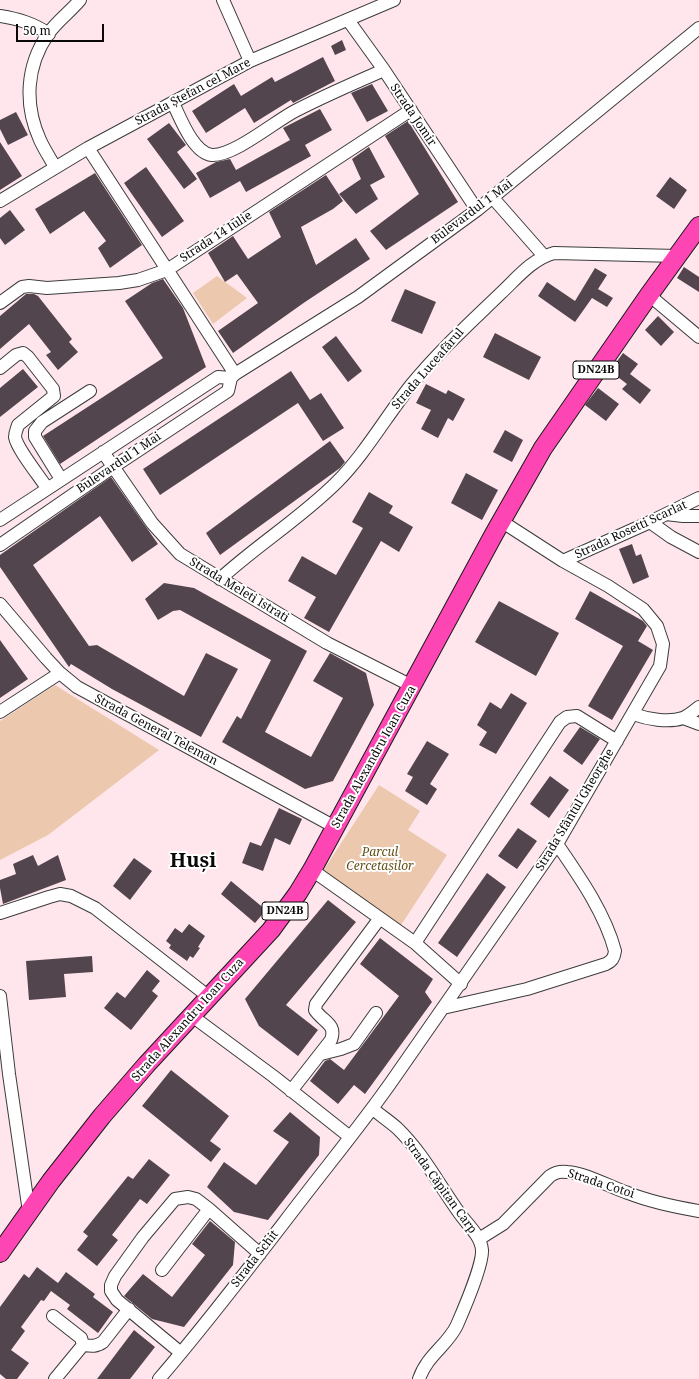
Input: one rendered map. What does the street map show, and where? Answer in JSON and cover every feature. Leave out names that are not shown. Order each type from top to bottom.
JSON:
[{"type":"highway","name":"Strada Alexandru Ioan Cuza","points":[[2,1247],[102,1116],[271,930],[285,912],[312,870],[501,521],[543,448],[648,295],[699,226]]},
{"type":"street","points":[[55,167],[40,140],[33,120],[29,101],[30,78],[38,52],[49,34],[80,0]]},
{"type":"street","points":[[223,0],[250,61]]},
{"type":"street","name":"Strada Ștefan cel Mare","points":[[0,201],[88,148],[250,61],[394,0]]},
{"type":"street","points":[[0,16],[28,22],[49,34]]},
{"type":"street","name":"Strada Jomir","points":[[348,20],[384,70],[477,210]]},
{"type":"street","name":"Bulevardul 1 Mai","points":[[0,520],[218,377],[233,376],[358,297],[493,198],[699,28]]},
{"type":"street","points":[[173,103],[193,142],[201,150],[211,155],[224,153],[239,146],[294,112],[342,88],[384,70]]},
{"type":"street","name":"Strada 14 Iulie","points":[[0,303],[22,287],[29,286],[47,288],[118,283],[138,280],[167,270],[411,110]]},
{"type":"street","points":[[88,148],[233,376]]},
{"type":"street","points":[[493,198],[544,256]]},
{"type":"street","name":"Strada Luceafărul","points":[[220,579],[309,508],[337,482],[418,377],[460,332],[529,267],[544,256],[554,253],[677,256]]},
{"type":"street","points":[[648,295],[699,336]]},
{"type":"street","points":[[0,368],[16,355],[23,353],[28,357],[53,389],[54,396],[18,424],[15,431],[15,438],[19,446],[47,488]]},
{"type":"street","name":"Bulevardul 1 Mai","points":[[0,545],[113,467],[228,391],[233,376]]},
{"type":"street","points":[[61,479],[35,438],[36,431],[42,422],[90,391]]},
{"type":"street","name":"Strada Meleti Istrati","points":[[104,452],[152,522],[170,545],[180,554],[327,643],[412,686]]},
{"type":"street","name":"Strada Rosetti Scarlat","points":[[563,561],[699,498]]},
{"type":"street","points":[[666,514],[699,516]]},
{"type":"street","name":"Strada Sfântul Gheorghe","points":[[350,1137],[373,1109],[557,844],[660,666],[663,644],[658,626],[643,609],[608,586],[563,561],[501,521]]},
{"type":"street","points":[[650,522],[671,537],[699,552]]},
{"type":"street","name":"Strada General Teleman","points":[[0,604],[60,673],[76,687],[335,827]]},
{"type":"street","points":[[0,712],[60,673]]},
{"type":"street","points":[[683,718],[699,707]]},
{"type":"street","points":[[633,714],[649,719],[665,720],[683,718],[699,724]]},
{"type":"street","points":[[415,943],[560,722],[567,717],[577,716],[617,741]]},
{"type":"street","points":[[443,1008],[541,985],[612,961],[615,956],[614,945],[588,890],[557,844]]},
{"type":"street","points":[[312,870],[415,943],[461,984]]},
{"type":"street","points":[[0,913],[49,896],[60,894],[71,896],[95,908],[209,997]]},
{"type":"street","points":[[291,1091],[321,1054],[334,1034],[332,1026],[315,1010],[316,1004],[380,918]]},
{"type":"street","points":[[0,996],[4,1074],[29,1212]]},
{"type":"street","points":[[321,1054],[354,1044],[376,1013]]},
{"type":"street","points":[[192,1016],[350,1137]]},
{"type":"street","name":"Strada Căpitan Carp","points":[[373,1109],[396,1127],[413,1146],[459,1213],[479,1239],[482,1249],[476,1276],[457,1326],[448,1339],[431,1356],[419,1379]]},
{"type":"street","name":"Strada Schit","points":[[159,1379],[260,1254],[350,1137]]},
{"type":"street","name":"Strada Cotoi","points":[[479,1239],[503,1224],[550,1176],[558,1171],[569,1172],[590,1178],[628,1194],[670,1206],[699,1211]]},
{"type":"street","points":[[181,1353],[117,1300],[111,1291],[111,1285],[115,1276],[160,1216],[175,1199],[182,1196],[196,1199],[260,1254]]},
{"type":"street","points":[[162,1270],[209,1209]]},
{"type":"street","points":[[83,1345],[93,1346],[99,1345],[103,1342],[129,1309]]},
{"type":"street","points":[[53,1316],[81,1338],[83,1345]]},
{"type":"street","points":[[55,1379],[83,1345]]},
{"type":"green space","points":[[217,276],[247,298],[213,324],[193,293]]},
{"type":"green space","points":[[55,685],[159,750],[48,835],[0,860],[0,721]]},
{"type":"green space","name":"Parcul Cercetașilor","points":[[379,785],[420,811],[408,830],[447,855],[401,925],[323,871]]},
{"type":"building","points":[[342,40],[346,50],[335,55],[331,46]]},
{"type":"building","points":[[323,57],[335,81],[293,103],[291,100],[254,123],[245,108],[206,133],[192,111],[234,84],[241,96],[272,77],[275,82]]},
{"type":"building","points":[[372,84],[388,111],[367,122],[351,93]]},
{"type":"building","points":[[320,109],[332,130],[305,145],[311,156],[246,192],[240,181],[210,198],[196,173],[216,162],[230,159],[236,170],[290,140],[283,128]]},
{"type":"building","points":[[16,112],[28,135],[8,145],[0,129],[0,120]]},
{"type":"building","points":[[408,121],[458,202],[386,250],[370,231],[419,194],[385,136]]},
{"type":"building","points":[[169,123],[186,145],[177,152],[197,179],[184,189],[147,139]]},
{"type":"building","points":[[0,142],[22,176],[0,190]]},
{"type":"building","points":[[369,147],[385,177],[370,185],[378,199],[356,214],[339,194],[361,179],[352,159]]},
{"type":"building","points":[[146,167],[184,221],[162,237],[124,183]]},
{"type":"building","points":[[95,173],[142,245],[110,268],[98,248],[106,241],[84,211],[50,234],[35,209]]},
{"type":"building","points":[[326,175],[343,201],[333,209],[301,227],[316,265],[356,238],[370,259],[305,302],[233,353],[218,331],[258,303],[237,274],[225,282],[208,253],[233,236],[248,259],[281,237],[269,212]]},
{"type":"building","points":[[670,177],[687,190],[674,209],[656,196]]},
{"type":"building","points":[[10,210],[25,230],[5,245],[0,238],[0,218]]},
{"type":"building","points":[[684,267],[699,277],[699,292],[677,278]]},
{"type":"building","points":[[595,268],[607,275],[598,289],[613,298],[607,307],[592,298],[575,322],[538,296],[547,282],[575,301]]},
{"type":"building","points":[[163,279],[183,308],[206,367],[60,464],[43,436],[163,358],[125,301],[152,283]]},
{"type":"building","points":[[405,289],[436,302],[422,334],[391,321]]},
{"type":"building","points":[[26,294],[34,294],[38,296],[72,339],[69,342],[78,352],[58,370],[46,355],[51,352],[29,324],[0,349],[0,316]]},
{"type":"building","points":[[658,316],[674,332],[661,346],[645,330]]},
{"type":"building","points":[[495,333],[541,357],[529,380],[483,357]]},
{"type":"building","points":[[336,336],[362,371],[348,382],[322,347]]},
{"type":"building","points":[[623,353],[638,364],[630,374],[651,390],[640,404],[622,389],[627,384],[610,371]]},
{"type":"building","points":[[23,369],[38,387],[0,417],[0,388]]},
{"type":"building","points":[[291,371],[310,400],[321,393],[344,428],[323,441],[298,403],[160,495],[143,469]]},
{"type":"building","points":[[426,384],[446,394],[448,390],[465,399],[453,421],[448,418],[438,438],[421,429],[431,410],[416,403]]},
{"type":"building","points":[[598,388],[619,404],[606,421],[585,405]]},
{"type":"building","points":[[505,430],[523,440],[512,462],[493,452]]},
{"type":"building","points":[[330,441],[345,462],[340,468],[220,555],[206,533]]},
{"type":"building","points":[[466,473],[498,490],[482,520],[451,503]]},
{"type":"building","points":[[111,477],[158,544],[132,562],[100,516],[33,565],[89,646],[97,645],[184,696],[206,653],[238,669],[201,737],[112,689],[71,664],[69,667],[0,567],[0,555]]},
{"type":"building","points":[[369,492],[393,506],[389,513],[413,527],[399,552],[381,541],[329,632],[304,618],[316,597],[288,581],[302,556],[336,575],[363,528],[352,522]]},
{"type":"building","points":[[632,544],[636,556],[641,554],[649,577],[633,584],[619,549]]},
{"type":"building","points":[[164,583],[194,588],[307,651],[265,732],[311,757],[343,698],[313,681],[330,653],[366,673],[374,705],[333,781],[305,789],[222,742],[237,716],[241,719],[271,660],[180,610],[173,611],[158,620],[145,599]]},
{"type":"building","points":[[590,591],[643,621],[647,626],[638,641],[653,650],[612,720],[588,706],[623,646],[575,619]]},
{"type":"building","points":[[499,601],[559,633],[536,676],[475,642]]},
{"type":"building","points":[[0,640],[28,679],[0,698]]},
{"type":"building","points":[[511,693],[527,703],[496,754],[479,745],[487,732],[477,725],[490,702],[501,709]]},
{"type":"building","points":[[580,727],[600,739],[582,765],[563,751]]},
{"type":"building","points":[[427,741],[449,754],[430,784],[437,789],[427,805],[405,791],[413,777],[407,774]]},
{"type":"building","points":[[550,776],[569,790],[549,818],[530,804]]},
{"type":"building","points":[[279,808],[302,819],[290,845],[275,838],[263,871],[242,863],[250,842],[261,846]]},
{"type":"building","points":[[518,828],[537,841],[517,869],[498,856]]},
{"type":"building","points":[[33,855],[38,866],[58,855],[66,880],[3,904],[0,880],[16,874],[13,864]]},
{"type":"building","points":[[134,858],[152,871],[130,900],[113,886]]},
{"type":"building","points":[[487,873],[506,887],[457,957],[438,943]]},
{"type":"building","points":[[231,881],[266,910],[255,923],[221,894]]},
{"type":"building","points":[[328,900],[356,922],[286,1005],[318,1030],[298,1056],[259,1026],[245,999]]},
{"type":"building","points":[[189,924],[205,936],[198,947],[200,948],[193,958],[190,956],[187,961],[169,948],[171,945],[166,941],[175,928],[182,933]]},
{"type":"building","points":[[380,938],[433,979],[425,992],[432,1002],[365,1094],[354,1085],[338,1104],[310,1081],[325,1061],[330,1059],[344,1070],[399,996],[360,964]]},
{"type":"building","points":[[92,956],[93,972],[64,974],[66,997],[29,1000],[26,961]]},
{"type":"building","points":[[147,970],[160,981],[152,991],[158,996],[131,1030],[104,1008],[117,992],[125,998]]},
{"type":"building","points":[[171,1070],[229,1116],[210,1141],[221,1149],[211,1162],[142,1106]]},
{"type":"building","points":[[290,1112],[320,1137],[319,1155],[268,1220],[234,1212],[207,1187],[224,1162],[256,1185],[289,1142],[273,1131]]},
{"type":"building","points":[[149,1159],[170,1175],[147,1204],[140,1199],[112,1235],[118,1240],[97,1266],[77,1250],[88,1236],[83,1232],[128,1176],[133,1179]]},
{"type":"building","points":[[210,1221],[235,1242],[233,1265],[184,1327],[152,1319],[124,1296],[143,1274],[172,1297],[205,1255],[192,1244]]},
{"type":"building","points":[[37,1267],[58,1283],[66,1272],[95,1294],[93,1297],[113,1312],[98,1333],[67,1309],[70,1305],[51,1291],[44,1301],[41,1300],[21,1327],[25,1331],[11,1350],[29,1363],[17,1379],[6,1379],[0,1374],[0,1307],[24,1274],[29,1278]]},
{"type":"building","points":[[134,1330],[155,1347],[130,1379],[97,1379]]},
{"type":"district","name":"Huși","points":[[193,861]]}]
